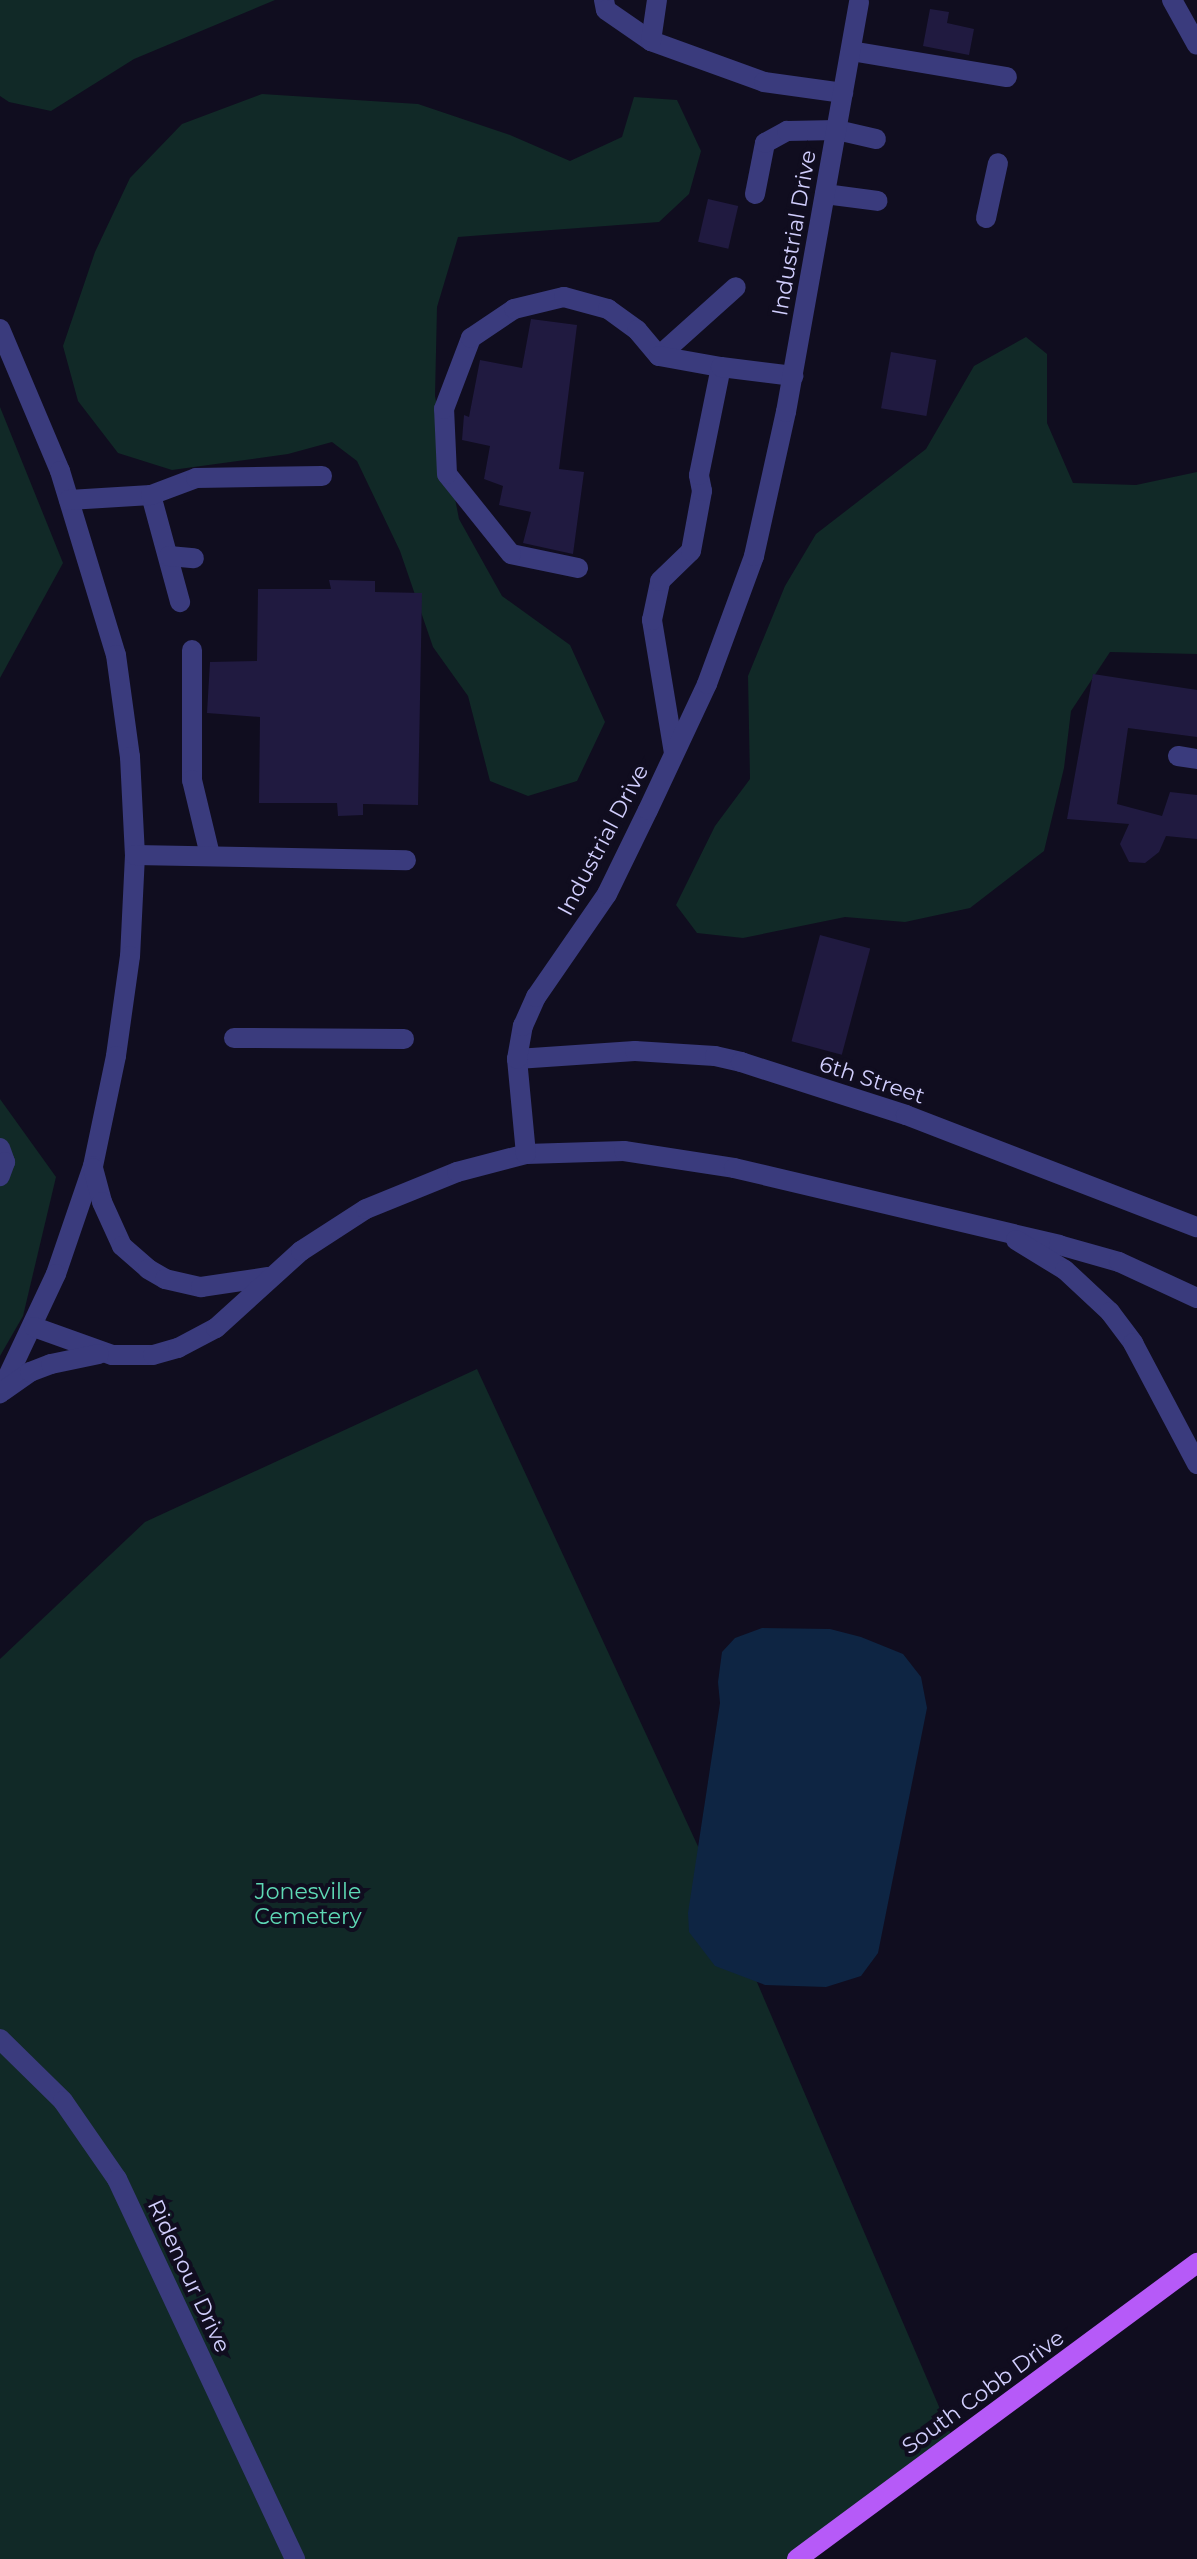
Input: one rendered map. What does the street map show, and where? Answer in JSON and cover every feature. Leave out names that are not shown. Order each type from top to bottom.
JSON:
[{"type":"main road","name":"South Cobb Drive","points":[[797,2559],[1197,2263]]},
{"type":"street","points":[[604,0],[606,10],[651,41],[764,82],[843,93]]},
{"type":"street","points":[[651,41],[657,0]]},
{"type":"street","points":[[1172,0],[1197,45]]},
{"type":"street","name":"Industrial Drive","points":[[526,1154],[517,1059],[523,1026],[536,997],[607,894],[725,640],[754,556],[793,376],[859,2]]},
{"type":"street","points":[[851,51],[1007,77]]},
{"type":"street","points":[[755,194],[765,143],[787,131],[837,130],[876,139]]},
{"type":"street","points":[[986,218],[998,163]]},
{"type":"street","points":[[825,194],[878,201]]},
{"type":"street","points":[[659,356],[736,287]]},
{"type":"street","points":[[578,568],[511,554],[447,474],[444,409],[471,338],[514,309],[564,297],[608,309],[637,330],[659,356],[793,376]]},
{"type":"street","points":[[0,329],[37,412],[69,500],[116,655],[130,757],[135,855],[130,956],[116,1056],[93,1166],[56,1274],[34,1327],[0,1393]]},
{"type":"street","points":[[674,753],[652,620],[660,581],[691,551],[702,491],[699,475],[721,367]]},
{"type":"street","points":[[69,500],[151,495],[196,478],[322,476]]},
{"type":"street","points":[[151,495],[180,602]]},
{"type":"street","points":[[169,556],[194,558]]},
{"type":"street","points":[[192,650],[192,780],[210,855]]},
{"type":"street","points":[[135,855],[406,860]]},
{"type":"street","points":[[234,1038],[404,1039]]},
{"type":"street","name":"6th Street","points":[[517,1059],[635,1051],[715,1056],[741,1062],[906,1115],[1197,1227]]},
{"type":"street","points":[[0,1148],[5,1162],[0,1176]]},
{"type":"street","points":[[0,1393],[41,1368],[103,1353],[153,1355],[199,1339],[232,1313],[268,1277],[336,1226],[376,1204],[457,1172],[526,1154],[624,1151],[687,1159],[999,1229],[1119,1262],[1197,1298]]},
{"type":"street","points":[[93,1166],[102,1202],[122,1246],[148,1269],[165,1279],[201,1287],[268,1277]]},
{"type":"street","points":[[999,1229],[1065,1270],[1110,1312],[1133,1343],[1197,1464]]},
{"type":"street","points":[[34,1327],[103,1353]]},
{"type":"street","name":"Ridenour Drive","points":[[0,2039],[63,2101],[117,2179],[295,2559]]},
{"type":"green space","points":[[0,0],[275,0],[134,59],[51,111],[9,102],[0,96]]},
{"type":"green space","points":[[262,94],[418,104],[510,135],[570,161],[622,137],[634,97],[677,100],[701,151],[689,194],[659,222],[458,237],[437,307],[435,396],[459,519],[502,596],[570,645],[605,722],[577,781],[528,796],[490,781],[468,696],[433,647],[400,551],[357,461],[332,442],[288,454],[172,470],[118,453],[78,401],[63,346],[95,252],[130,178],[182,124]]},
{"type":"green space","points":[[1026,337],[1047,354],[1047,423],[1073,483],[1136,485],[1197,472],[1197,654],[1110,652],[1071,711],[1064,768],[1044,851],[970,908],[905,922],[845,917],[743,938],[697,933],[676,905],[715,826],[750,779],[748,676],[785,586],[816,534],[926,449],[974,366]]},
{"type":"green space","points":[[0,407],[63,563],[0,678]]},
{"type":"green space","points":[[0,1099],[56,1177],[23,1316],[0,1356]]},
{"type":"green space","name":"Jonesville Cemetery","points":[[477,1369],[708,1868],[952,2437],[793,2559],[0,2559],[0,1659],[145,1522]]},
{"type":"water","points":[[762,1628],[830,1629],[861,1637],[903,1654],[921,1677],[927,1708],[878,1953],[861,1976],[826,1987],[765,1985],[715,1966],[689,1932],[688,1913],[720,1703],[718,1682],[722,1652],[735,1638]]},
{"type":"building","points":[[930,9],[949,12],[947,23],[974,29],[969,55],[923,46]]},
{"type":"building","points":[[708,199],[738,206],[728,249],[698,242]]},
{"type":"building","points":[[531,319],[577,325],[559,469],[584,472],[573,554],[523,543],[531,512],[499,505],[503,486],[484,479],[490,446],[462,440],[464,415],[469,417],[480,360],[522,368]]},
{"type":"building","points":[[891,352],[936,360],[926,416],[881,408]]},
{"type":"building","points":[[329,580],[375,581],[375,592],[422,593],[418,805],[363,804],[363,815],[338,816],[337,803],[259,803],[260,717],[207,713],[210,662],[257,661],[258,589],[331,589]]},
{"type":"building","points":[[1093,674],[1197,690],[1197,737],[1128,728],[1117,804],[1162,816],[1170,792],[1197,795],[1197,839],[1166,836],[1159,852],[1145,863],[1129,862],[1120,844],[1129,824],[1067,819]]},
{"type":"building","points":[[820,935],[870,948],[842,1055],[792,1041]]}]
